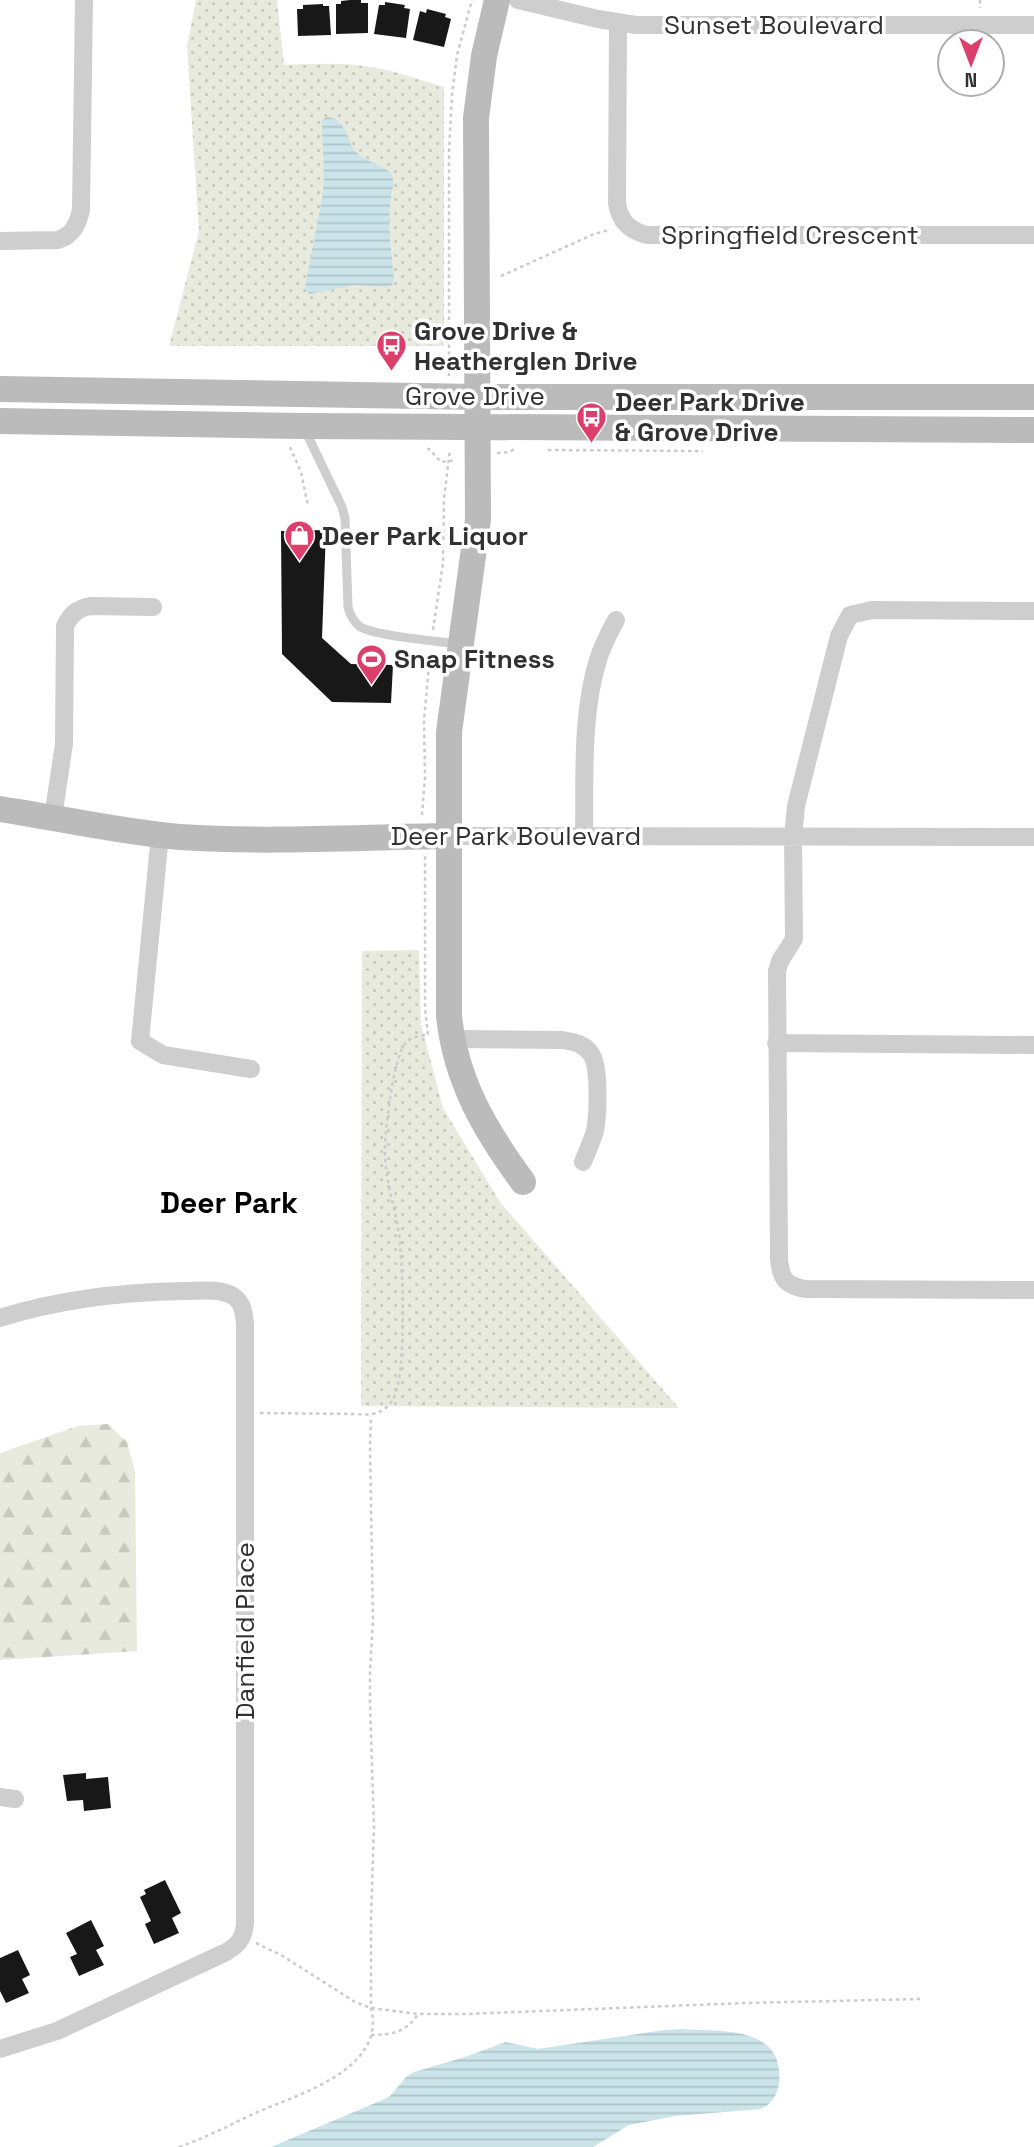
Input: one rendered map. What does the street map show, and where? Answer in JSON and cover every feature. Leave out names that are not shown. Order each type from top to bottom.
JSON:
[{"type":"main road","points":[[497,0],[484,56],[476,118],[478,519],[459,644],[436,836],[449,1016],[460,1072],[476,1110],[523,1182]]},
{"type":"main road","name":"Grove Drive","points":[[0,389],[449,397],[1034,397]]},
{"type":"main road","name":"Grove Drive","points":[[0,421],[296,437],[450,427],[1034,430]]},
{"type":"main road","name":"Deer Park Boulevard","points":[[0,809],[160,835],[223,839],[436,836]]},
{"type":"street","points":[[0,241],[58,240],[66,237],[78,222],[81,210],[84,0]]},
{"type":"street","name":"Sunset Boulevard","points":[[518,0],[618,23],[1034,25]]},
{"type":"street","name":"Springfield Crescent","points":[[618,23],[618,203],[621,218],[626,226],[635,231],[647,235],[1034,235]]},
{"type":"street","points":[[53,817],[64,744],[65,626],[74,613],[90,606],[153,607]]},
{"type":"street","points":[[1034,611],[872,610],[849,615],[839,636],[799,793],[793,836],[794,939],[777,971],[776,1043],[779,1259],[780,1271],[785,1281],[793,1287],[805,1289],[1034,1290]]},
{"type":"street","points":[[584,835],[590,695],[598,658],[616,620]]},
{"type":"street","points":[[160,835],[140,1041],[163,1055],[251,1069]]},
{"type":"street","name":"Deer Park Boulevard","points":[[436,836],[1034,837]]},
{"type":"street","points":[[452,1039],[562,1040],[577,1042],[586,1048],[592,1054],[596,1069],[596,1122],[583,1162]]},
{"type":"street","points":[[776,1043],[1034,1045]]},
{"type":"street","name":"Danfield Place","points":[[0,1318],[58,1304],[130,1293],[209,1291],[232,1295],[242,1308],[245,1324],[244,1937]]},
{"type":"street","points":[[0,2049],[84,2019],[230,1950],[244,1937]]},
{"type":"lane","points":[[296,437],[342,507],[345,518],[348,607],[351,617],[358,625],[374,632],[459,644]]},
{"type":"path","points":[[449,397],[449,152],[452,95],[457,55],[472,0]]},
{"type":"path","points":[[501,276],[594,233],[626,226]]},
{"type":"path","points":[[244,1413],[346,1413],[371,1416],[385,1409],[394,1398],[399,1384],[402,1360],[399,1235],[388,1180],[384,1139],[404,1046],[416,1036],[428,1035],[425,1008],[426,872],[436,836],[422,804],[425,777],[424,720],[443,563],[444,499],[450,453],[450,427]]},
{"type":"path","points":[[296,437],[308,506]]},
{"type":"path","points":[[416,449],[429,449],[441,462],[447,462],[510,452],[517,447]]},
{"type":"path","points":[[541,449],[564,452]]},
{"type":"path","points":[[178,2147],[203,2139],[344,2072],[366,2048],[371,2035],[374,2021],[371,2008],[371,1919],[374,1827],[370,1682],[373,1620],[371,1416]]},
{"type":"path","points":[[244,1937],[281,1955],[355,2002],[371,2008],[418,2014],[920,1999]]},
{"type":"path","points":[[371,2035],[390,2035],[402,2030],[412,2024],[418,2014]]},
{"type":"green space","points":[[196,0],[277,0],[284,65],[360,65],[444,87],[444,346],[169,346],[199,231],[187,46]]},
{"type":"green space","points":[[419,950],[421,1024],[443,1108],[500,1202],[679,1408],[361,1406],[362,951]]},
{"type":"green space","points":[[108,1424],[127,1442],[135,1472],[137,1651],[0,1660],[0,1453],[78,1426]]},
{"type":"water","points":[[327,117],[341,124],[357,153],[392,176],[389,218],[394,279],[392,285],[354,285],[310,294],[306,291],[322,199],[322,120]]},
{"type":"water","points":[[682,2029],[732,2032],[761,2041],[772,2051],[778,2065],[779,2084],[771,2102],[761,2109],[675,2116],[629,2125],[593,2147],[271,2147],[390,2096],[406,2077],[414,2072],[506,2042],[538,2049]]},
{"type":"building","points":[[350,0],[368,3],[368,33],[336,34],[336,4]]},
{"type":"building","points":[[385,2],[405,5],[404,8],[410,9],[406,38],[374,34],[379,5],[385,5]]},
{"type":"building","points":[[303,5],[329,6],[331,35],[298,36],[297,9],[303,9]]},
{"type":"building","points":[[427,9],[446,14],[445,17],[451,19],[444,47],[413,40],[420,11],[426,13]]},
{"type":"building","points":[[326,530],[322,638],[351,664],[393,665],[391,703],[332,702],[282,654],[281,531]]},
{"type":"building","points":[[86,1773],[86,1779],[108,1777],[111,1808],[84,1811],[83,1800],[67,1801],[63,1775]]},
{"type":"building","points":[[165,1880],[181,1913],[172,1918],[179,1933],[154,1944],[145,1924],[151,1921],[140,1897],[146,1894],[144,1890]]},
{"type":"building","points":[[91,1920],[104,1946],[96,1950],[104,1965],[79,1976],[70,1957],[77,1954],[66,1933]]},
{"type":"building","points":[[18,1950],[30,1975],[22,1979],[29,1993],[6,2003],[0,1991],[0,1958]]},
{"type":"place","name":"Grove Drive & Heatherglen Drive","points":[[391,373]]},
{"type":"place","name":"Deer Park Drive & Grove Drive","points":[[592,444]]},
{"type":"place","name":"Deer Park Liquor","points":[[299,563]]},
{"type":"place","name":"Snap Fitness","points":[[371,686]]},
{"type":"district","name":"Deer Park","points":[[229,1202]]}]
